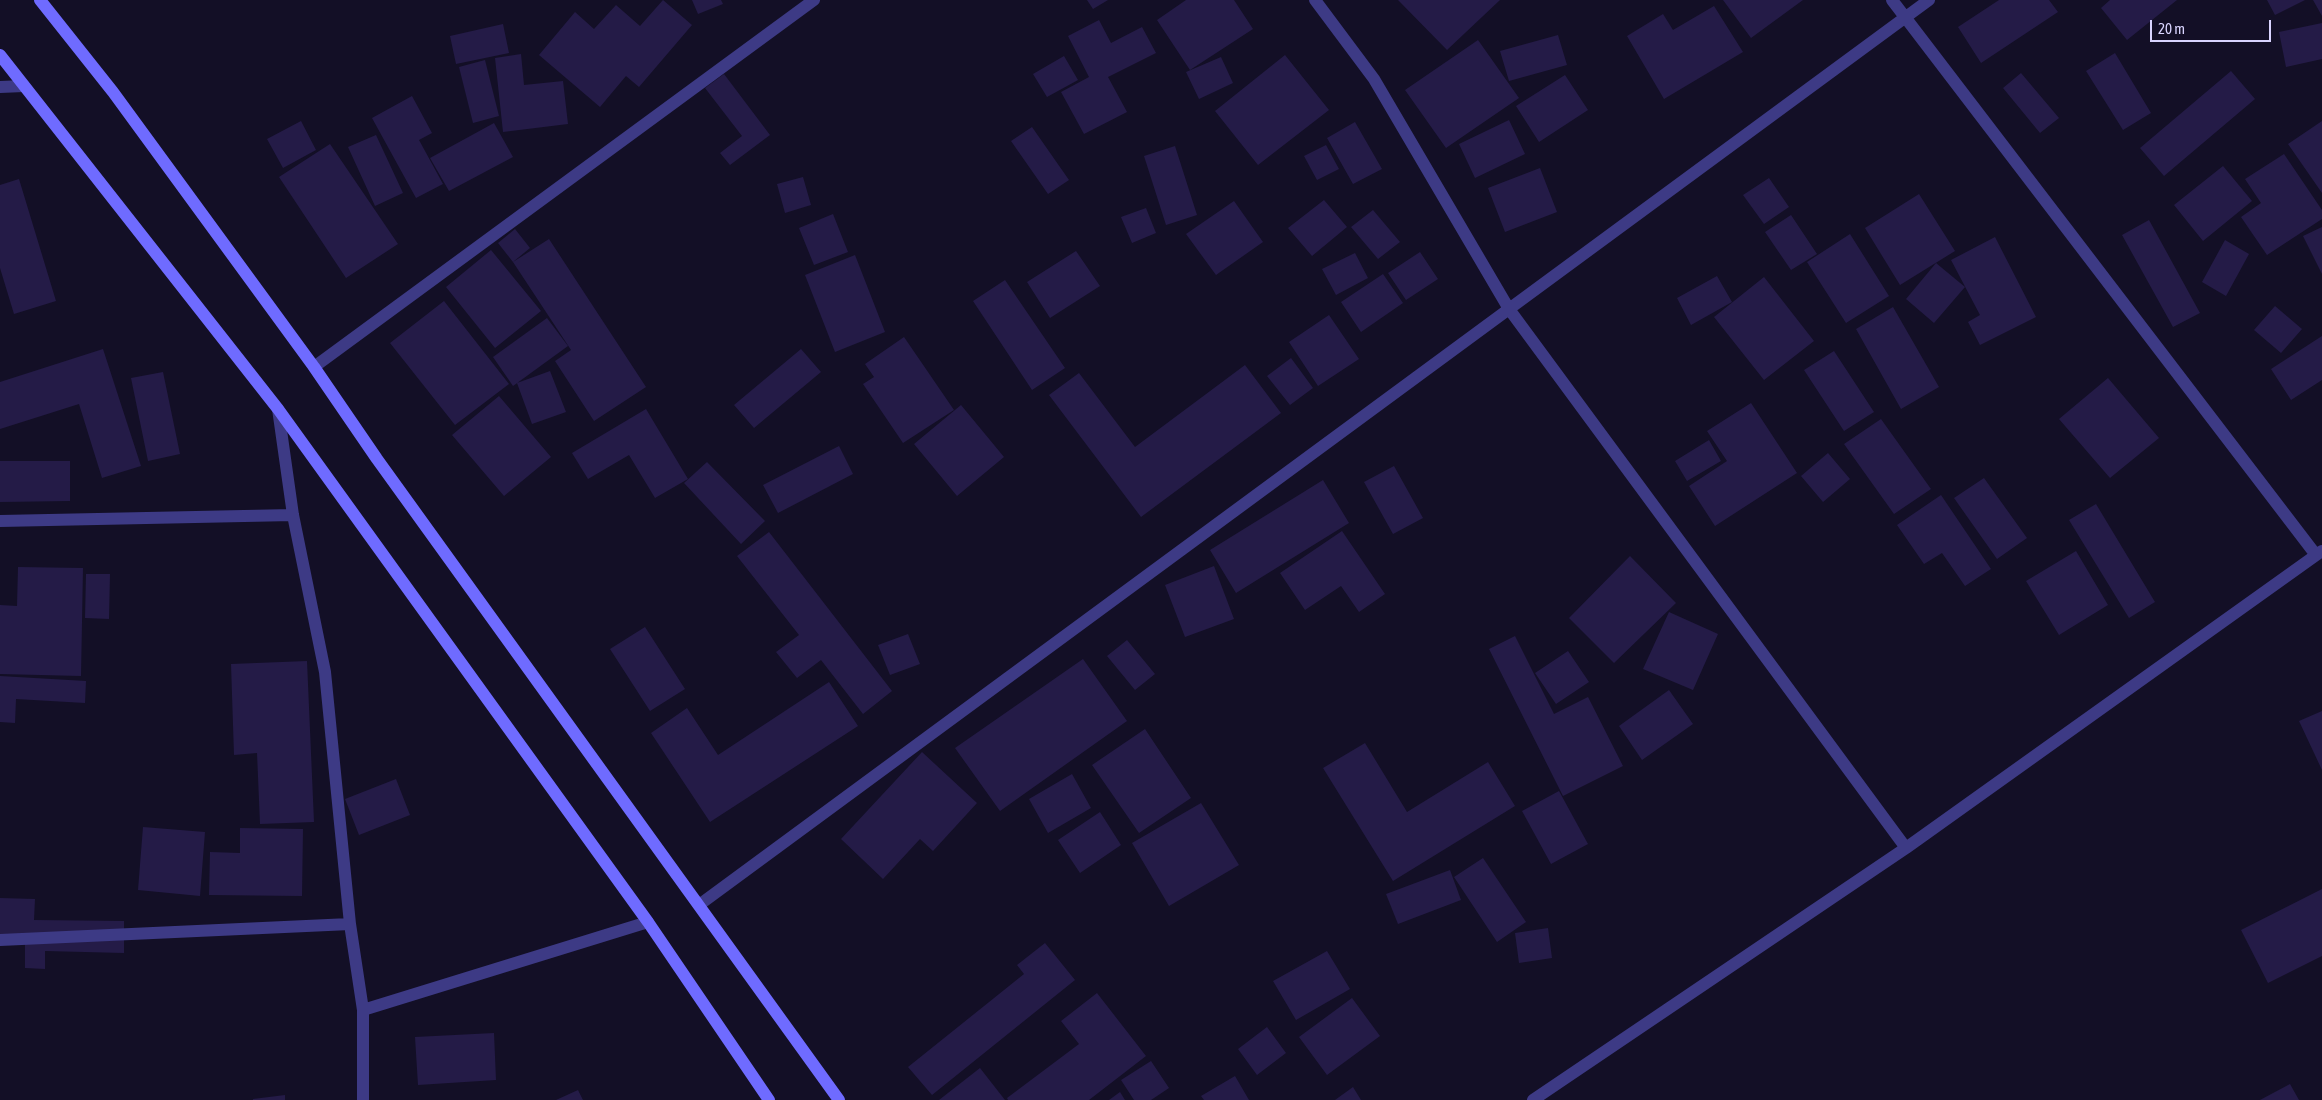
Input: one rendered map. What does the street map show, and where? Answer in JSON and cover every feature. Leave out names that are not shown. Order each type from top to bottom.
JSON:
[{"type":"main road","points":[[40,0],[113,92],[314,367],[376,459],[839,1100]]},
{"type":"main road","points":[[0,55],[278,409],[648,922],[769,1100]]},
{"type":"street","points":[[314,367],[814,0]]},
{"type":"street","points":[[1315,0],[1374,79],[1509,309],[1906,848]]},
{"type":"street","points":[[1532,1100],[1906,848],[2319,553],[1892,0]]},
{"type":"street","points":[[699,905],[1929,0]]},
{"type":"street","points":[[0,87],[24,86]]},
{"type":"street","points":[[278,409],[293,515],[325,672],[350,924],[364,1010],[363,1100]]},
{"type":"street","points":[[0,521],[293,515]]},
{"type":"street","points":[[364,1010],[648,922]]},
{"type":"street","points":[[0,940],[350,924]]},
{"type":"building","points":[[663,0],[692,25],[639,87],[626,76],[600,107],[539,55],[575,12],[594,29],[616,5],[640,26]]},
{"type":"building","points":[[692,0],[721,0],[723,4],[698,14]]},
{"type":"building","points":[[1087,0],[1108,0],[1093,9]]},
{"type":"building","points":[[1186,0],[1234,0],[1253,29],[1190,70],[1157,20]]},
{"type":"building","points":[[1398,0],[1500,0],[1447,50]]},
{"type":"building","points":[[1723,0],[1803,0],[1751,38]]},
{"type":"building","points":[[1999,0],[2049,0],[2058,12],[1981,63],[1958,27]]},
{"type":"building","points":[[2110,0],[2177,0],[2127,40],[2101,8]]},
{"type":"building","points":[[2267,0],[2305,0],[2275,15]]},
{"type":"building","points":[[2313,0],[2322,0],[2322,16]]},
{"type":"building","points":[[1714,6],[1743,52],[1664,99],[1627,36],[1663,14],[1673,30]]},
{"type":"building","points":[[1099,20],[1111,43],[1142,27],[1156,53],[1108,77],[1127,112],[1084,134],[1061,92],[1089,77],[1068,36]]},
{"type":"building","points":[[2322,23],[2322,59],[2286,67],[2279,32]]},
{"type":"building","points":[[503,24],[509,53],[456,64],[450,36]]},
{"type":"building","points":[[1558,35],[1567,65],[1509,81],[1500,51]]},
{"type":"building","points":[[1478,40],[1519,98],[1446,148],[1405,90]]},
{"type":"building","points":[[2115,53],[2151,113],[2123,130],[2086,71]]},
{"type":"building","points":[[521,54],[524,85],[563,81],[568,124],[503,132],[495,58]]},
{"type":"building","points":[[1285,55],[1329,110],[1258,165],[1215,111]]},
{"type":"building","points":[[1064,56],[1078,80],[1047,97],[1033,74]]},
{"type":"building","points":[[1221,57],[1233,83],[1199,99],[1186,72]]},
{"type":"building","points":[[485,60],[499,116],[473,123],[459,67]]},
{"type":"building","points":[[2231,71],[2255,99],[2164,176],[2140,148]]},
{"type":"building","points":[[2021,73],[2059,118],[2040,133],[2003,88]]},
{"type":"building","points":[[724,74],[770,135],[730,165],[720,153],[742,136],[705,88]]},
{"type":"building","points":[[1565,75],[1588,110],[1539,142],[1516,106]]},
{"type":"building","points":[[412,96],[432,133],[419,140],[443,184],[416,198],[372,118]]},
{"type":"building","points":[[1509,120],[1525,154],[1475,178],[1459,144]]},
{"type":"building","points":[[301,121],[316,150],[283,168],[267,139]]},
{"type":"building","points":[[2322,121],[2322,193],[2288,144]]},
{"type":"building","points":[[1355,122],[1382,169],[1353,184],[1327,138]]},
{"type":"building","points":[[494,123],[513,157],[449,191],[430,158]]},
{"type":"building","points":[[1032,127],[1069,180],[1048,194],[1011,141]]},
{"type":"building","points":[[376,135],[403,193],[375,206],[348,147]]},
{"type":"building","points":[[330,144],[398,244],[346,278],[279,177]]},
{"type":"building","points":[[1326,145],[1339,169],[1317,180],[1304,156]]},
{"type":"building","points":[[1175,146],[1197,215],[1166,225],[1144,156]]},
{"type":"building","points":[[2284,154],[2322,210],[2322,219],[2267,255],[2241,217],[2261,203],[2245,179]]},
{"type":"building","points":[[2223,166],[2252,201],[2203,241],[2174,205]]},
{"type":"building","points":[[1540,168],[1557,212],[1505,232],[1488,188]]},
{"type":"building","points":[[803,177],[811,205],[785,213],[777,184]]},
{"type":"building","points":[[1769,178],[1789,207],[1764,224],[1743,195]]},
{"type":"building","points":[[19,179],[56,301],[14,314],[0,268],[0,185]]},
{"type":"building","points":[[1919,194],[1955,251],[1900,285],[1865,228]]},
{"type":"building","points":[[1324,200],[1347,227],[1312,256],[1288,228]]},
{"type":"building","points":[[1234,201],[1263,242],[1216,275],[1186,234]]},
{"type":"building","points":[[1146,208],[1156,233],[1132,243],[1121,217]]},
{"type":"building","points":[[1373,210],[1400,242],[1378,259],[1351,227]]},
{"type":"building","points":[[833,214],[848,252],[814,265],[799,228]]},
{"type":"building","points":[[1791,215],[1817,254],[1791,270],[1765,232]]},
{"type":"building","points":[[2149,220],[2200,313],[2173,327],[2122,235]]},
{"type":"building","points":[[2322,227],[2322,274],[2303,236]]},
{"type":"building","points":[[515,229],[530,248],[513,262],[498,243]]},
{"type":"building","points":[[1850,234],[1889,296],[1846,323],[1807,262]]},
{"type":"building","points":[[1995,237],[2036,317],[1980,345],[1968,322],[1980,315],[1951,260]]},
{"type":"building","points":[[549,239],[646,387],[594,421],[555,361],[571,350],[513,262]]},
{"type":"building","points":[[2225,240],[2249,254],[2226,296],[2202,282]]},
{"type":"building","points":[[491,250],[541,311],[495,348],[446,287]]},
{"type":"building","points":[[1076,251],[1100,286],[1050,318],[1027,282]]},
{"type":"building","points":[[1420,252],[1438,279],[1406,300],[1388,273]]},
{"type":"building","points":[[1355,253],[1368,278],[1336,295],[1322,269]]},
{"type":"building","points":[[855,255],[885,332],[835,352],[805,275]]},
{"type":"building","points":[[1936,263],[1965,287],[1934,323],[1906,299]]},
{"type":"building","points":[[1383,274],[1403,303],[1361,332],[1341,302]]},
{"type":"building","points":[[1717,276],[1732,302],[1691,325],[1677,298]]},
{"type":"building","points":[[1764,277],[1814,341],[1764,380],[1714,317]]},
{"type":"building","points":[[1005,280],[1065,368],[1032,390],[973,301]]},
{"type":"building","points":[[444,301],[509,384],[455,425],[390,343]]},
{"type":"building","points":[[2275,306],[2302,329],[2281,353],[2254,330]]},
{"type":"building","points":[[1893,307],[1939,387],[1901,409],[1856,329]]},
{"type":"building","points":[[1329,315],[1359,359],[1318,386],[1289,342]]},
{"type":"building","points":[[547,318],[568,346],[513,386],[493,357]]},
{"type":"building","points":[[2322,336],[2322,380],[2291,400],[2271,369]]},
{"type":"building","points":[[904,337],[954,410],[903,443],[863,384],[874,377],[865,364]]},
{"type":"building","points":[[103,349],[141,466],[102,478],[79,404],[0,429],[0,382]]},
{"type":"building","points":[[801,349],[821,372],[754,428],[734,405]]},
{"type":"building","points":[[1834,351],[1874,412],[1844,431],[1804,370]]},
{"type":"building","points":[[1291,358],[1313,388],[1290,405],[1267,376]]},
{"type":"building","points":[[1245,365],[1281,413],[1141,517],[1049,395],[1079,373],[1135,447]]},
{"type":"building","points":[[550,371],[566,412],[532,424],[517,383]]},
{"type":"building","points":[[163,372],[180,454],[148,461],[131,378]]},
{"type":"building","points":[[2108,378],[2159,438],[2110,478],[2059,419]]},
{"type":"building","points":[[499,396],[551,457],[504,496],[452,435]]},
{"type":"building","points":[[1751,403],[1797,473],[1715,526],[1689,486],[1727,461],[1707,431]]},
{"type":"building","points":[[961,405],[1004,457],[957,496],[914,444]]},
{"type":"building","points":[[646,409],[688,479],[655,498],[629,455],[588,479],[572,453]]},
{"type":"building","points":[[1881,419],[1931,489],[1894,514],[1844,444]]},
{"type":"building","points":[[1709,440],[1721,461],[1687,481],[1675,461]]},
{"type":"building","points":[[839,446],[853,474],[778,513],[763,485]]},
{"type":"building","points":[[1828,453],[1850,479],[1823,502],[1801,476]]},
{"type":"building","points":[[0,461],[70,461],[70,501],[0,502]]},
{"type":"building","points":[[707,462],[765,521],[741,544],[684,483]]},
{"type":"building","points":[[1394,466],[1423,518],[1393,534],[1364,482]]},
{"type":"building","points":[[1984,478],[2027,538],[1997,559],[1954,498]]},
{"type":"building","points":[[1323,480],[1349,523],[1236,593],[1210,550]]},
{"type":"building","points":[[1941,495],[1991,569],[1965,586],[1942,553],[1924,564],[1897,525]]},
{"type":"building","points":[[2096,504],[2155,602],[2129,618],[2069,520]]},
{"type":"building","points":[[1342,531],[1385,594],[1359,612],[1341,586],[1305,610],[1280,573]]},
{"type":"building","points":[[769,532],[892,691],[863,714],[821,660],[797,678],[776,652],[799,635],[737,556]]},
{"type":"building","points":[[2076,551],[2108,605],[2059,635],[2026,581]]},
{"type":"building","points":[[1630,556],[1676,603],[1614,663],[1569,618]]},
{"type":"building","points":[[1214,566],[1234,619],[1185,637],[1165,585]]},
{"type":"building","points":[[18,567],[83,568],[81,676],[0,674],[0,605],[17,606]]},
{"type":"building","points":[[86,574],[110,574],[109,619],[85,618]]},
{"type":"building","points":[[1669,612],[1718,634],[1693,690],[1643,669]]},
{"type":"building","points":[[645,627],[685,689],[650,711],[610,649]]},
{"type":"building","points":[[908,634],[920,664],[890,675],[878,645]]},
{"type":"building","points":[[1515,636],[1554,714],[1588,697],[1623,766],[1563,796],[1489,649]]},
{"type":"building","points":[[1127,640],[1155,674],[1135,690],[1107,656]]},
{"type":"building","points":[[1568,651],[1589,682],[1556,704],[1535,673]]},
{"type":"building","points":[[1083,659],[1127,721],[1000,811],[955,748]]},
{"type":"building","points":[[307,661],[314,822],[260,824],[257,753],[234,755],[231,664]]},
{"type":"building","points":[[0,676],[86,681],[85,703],[16,699],[15,723],[0,722]]},
{"type":"building","points":[[829,682],[858,726],[710,822],[651,733],[687,708],[718,755]]},
{"type":"building","points":[[1669,690],[1693,724],[1642,760],[1619,726]]},
{"type":"building","points":[[2322,711],[2322,770],[2299,721]]},
{"type":"building","points":[[1145,729],[1191,798],[1139,833],[1092,765]]},
{"type":"building","points":[[1365,743],[1407,812],[1488,762],[1515,806],[1393,881],[1323,768]]},
{"type":"building","points":[[922,752],[977,803],[933,851],[920,839],[883,879],[841,839]]},
{"type":"building","points":[[1072,774],[1091,808],[1048,833],[1029,799]]},
{"type":"building","points":[[396,779],[410,815],[359,835],[345,799]]},
{"type":"building","points":[[1559,791],[1588,844],[1551,864],[1522,811]]},
{"type":"building","points":[[1201,803],[1239,865],[1169,906],[1132,843]]},
{"type":"building","points":[[1100,812],[1121,845],[1080,873],[1058,840]]},
{"type":"building","points":[[143,827],[205,832],[200,896],[138,890]]},
{"type":"building","points":[[240,828],[303,829],[302,896],[209,895],[210,852],[240,853]]},
{"type":"building","points":[[1483,858],[1526,922],[1497,942],[1454,877]]},
{"type":"building","points":[[1450,870],[1461,900],[1398,924],[1386,894]]},
{"type":"building","points":[[2322,889],[2322,956],[2268,983],[2241,930]]},
{"type":"building","points":[[0,898],[35,899],[34,920],[124,921],[124,953],[45,951],[45,969],[25,968],[25,939],[0,938]]},
{"type":"building","points":[[1548,928],[1552,958],[1519,963],[1515,933]]},
{"type":"building","points":[[1045,943],[1075,980],[932,1095],[908,1067],[1024,974],[1017,965]]},
{"type":"building","points":[[1327,951],[1350,989],[1296,1020],[1273,981]]},
{"type":"building","points":[[1097,993],[1146,1056],[1089,1100],[1008,1100],[1007,1098],[1079,1044],[1061,1021]]},
{"type":"building","points":[[1352,998],[1380,1036],[1327,1075],[1299,1037]]},
{"type":"building","points":[[1267,1027],[1286,1053],[1257,1075],[1238,1049]]},
{"type":"building","points":[[494,1033],[496,1080],[418,1085],[415,1037]]},
{"type":"building","points":[[1151,1061],[1169,1088],[1151,1100],[1134,1100],[1121,1080]]},
{"type":"building","points":[[980,1068],[1005,1100],[939,1100]]},
{"type":"building","points":[[1235,1076],[1249,1100],[1204,1100],[1201,1096]]},
{"type":"building","points":[[2290,1084],[2299,1100],[2260,1100]]},
{"type":"building","points":[[1353,1087],[1361,1100],[1335,1100]]},
{"type":"building","points":[[578,1090],[583,1100],[556,1100]]},
{"type":"building","points":[[1120,1092],[1125,1100],[1109,1100]]},
{"type":"building","points":[[285,1095],[285,1100],[253,1100],[253,1099]]}]
